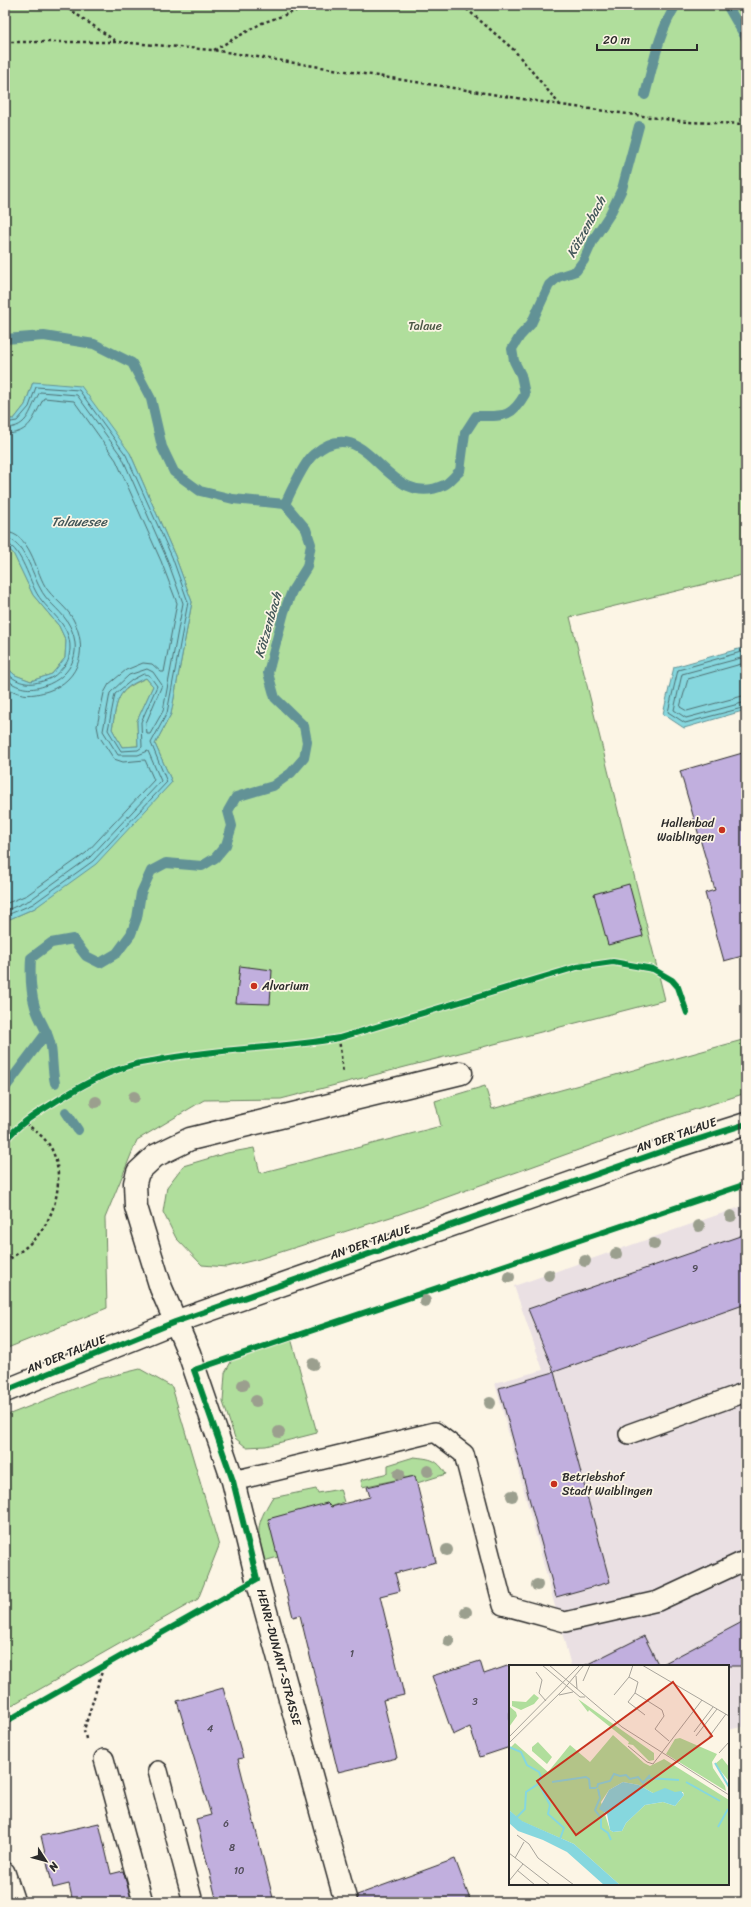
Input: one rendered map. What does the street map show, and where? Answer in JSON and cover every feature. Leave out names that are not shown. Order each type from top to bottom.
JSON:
[{"type":"street","points":[[175,1322],[161,1288],[136,1207],[135,1183],[138,1172],[155,1156],[190,1140],[461,1073]]},
{"type":"street","name":"AN DER TALAUE","points":[[5,1391],[175,1322],[669,1149],[746,1124]]},
{"type":"street","name":"HENRI-DUNANT-STRASSE","points":[[175,1322],[189,1353],[233,1481],[257,1579],[346,1902]]},
{"type":"lane","points":[[629,1434],[746,1392]]},
{"type":"lane","points":[[233,1481],[435,1432],[464,1454],[503,1605],[565,1622],[658,1601],[746,1560]]},
{"type":"lane","points":[[104,1759],[143,1902]]},
{"type":"lane","points":[[158,1771],[193,1902]]},
{"type":"lane","points":[[5,1872],[14,1902]]},
{"type":"path","points":[[63,5],[118,42]]},
{"type":"path","points":[[213,50],[262,22],[313,5]]},
{"type":"path","points":[[462,5],[514,50],[560,105]]},
{"type":"path","points":[[5,42],[118,42],[213,50],[560,105],[687,122],[746,124]]},
{"type":"path","points":[[5,1262],[21,1252],[39,1234],[51,1213],[58,1192],[57,1169],[51,1149],[42,1136],[24,1122]]},
{"type":"path","points":[[104,1665],[84,1730],[91,1765],[104,1759]]},
{"type":"shaded area","points":[[746,1205],[746,1726],[729,1730],[729,1665],[571,1665],[495,1383],[543,1370],[514,1286]]},
{"type":"green space","name":"Talaue","points":[[5,5],[746,5],[746,574],[570,617],[665,1000],[281,1099],[204,1100],[137,1140],[105,1218],[107,1308],[5,1349],[5,921],[35,908],[144,811],[172,782],[155,744],[171,714],[192,602],[175,556],[130,453],[33,382],[25,405],[14,419],[5,419]]},
{"type":"green space","points":[[5,547],[13,552],[33,595],[59,626],[66,641],[65,658],[52,674],[31,681],[15,675],[5,666]]},
{"type":"green space","points":[[146,678],[153,686],[137,721],[138,746],[122,747],[112,729],[117,703],[123,692]]},
{"type":"green space","points":[[746,1039],[746,1093],[662,1120],[397,1215],[259,1259],[226,1267],[202,1265],[176,1238],[163,1212],[167,1187],[183,1166],[227,1153],[254,1148],[260,1173],[441,1126],[435,1101],[485,1086],[492,1109]]},
{"type":"green space","points":[[291,1338],[317,1433],[266,1446],[246,1447],[235,1438],[223,1402],[225,1373],[233,1358]]},
{"type":"green space","points":[[140,1369],[172,1387],[219,1546],[198,1599],[5,1709],[5,1416],[99,1379]]},
{"type":"green space","points":[[414,1457],[425,1458],[433,1461],[440,1465],[446,1474],[417,1483],[414,1476],[362,1487],[361,1480],[388,1473],[388,1465]]},
{"type":"green space","points":[[316,1489],[318,1493],[340,1489],[344,1502],[331,1507],[327,1503],[278,1557],[264,1561],[259,1528],[260,1522],[272,1498]]},
{"type":"water","name":"Talauesee","points":[[33,382],[81,386],[130,453],[175,556],[192,602],[171,714],[155,744],[172,782],[96,864],[35,908],[5,921],[5,666],[15,675],[31,681],[52,674],[65,658],[66,641],[59,626],[33,595],[13,553],[5,547],[5,419],[14,419],[25,405]],"holes":[[[146,678],[153,686],[137,721],[138,746],[122,747],[112,729],[115,711],[120,697],[129,687]]]},
{"type":"water","points":[[742,648],[746,650],[746,710],[684,728],[663,714],[674,667]]},
{"type":"building","name":"Hallenbad Waiblingen","points":[[746,752],[746,955],[724,961],[705,893],[715,890],[680,771]]},
{"type":"building","points":[[629,884],[643,936],[608,945],[594,894]]},
{"type":"building","name":"Alvarium","points":[[240,966],[272,970],[270,1004],[236,1003]]},
{"type":"building","points":[[746,1234],[746,1304],[554,1372],[528,1309]]},
{"type":"building","name":"Betriebshof Stadt Waiblingen","points":[[554,1372],[610,1582],[556,1597],[499,1388]]},
{"type":"building","points":[[415,1476],[436,1562],[395,1573],[400,1591],[380,1596],[404,1695],[383,1700],[397,1758],[338,1772],[300,1615],[293,1617],[268,1519],[327,1503],[331,1507],[370,1497],[367,1487]]},
{"type":"building","points":[[746,1620],[746,1666],[729,1665],[661,1665]]},
{"type":"building","points":[[644,1636],[658,1665],[586,1665]]},
{"type":"building","points":[[480,1661],[484,1674],[509,1665],[509,1747],[480,1757],[470,1727],[453,1735],[432,1676]]},
{"type":"building","points":[[223,1688],[243,1758],[238,1759],[274,1902],[217,1902],[196,1819],[211,1815],[177,1701]]},
{"type":"building","points":[[99,1823],[111,1874],[123,1871],[132,1902],[73,1902],[69,1884],[53,1888],[41,1836]]},
{"type":"building","points":[[455,1859],[471,1902],[358,1902],[357,1895]]},
{"type":"waterway","name":"Kätzenbach","points":[[645,95],[661,37],[676,5]]},
{"type":"waterway","points":[[727,5],[746,38]]},
{"type":"waterway","name":"Kätzenbach","points":[[285,504],[306,463],[314,454],[333,443],[349,443],[364,451],[391,475],[407,485],[424,490],[448,483],[460,471],[465,433],[476,416],[499,416],[510,412],[515,408],[525,394],[521,375],[514,361],[512,349],[520,336],[531,324],[549,285],[558,277],[576,271],[584,260],[593,240],[610,214],[622,189],[639,126]]},
{"type":"waterway","points":[[5,339],[44,336],[94,344],[132,363],[151,399],[162,447],[174,472],[200,491],[233,499],[285,504]]},
{"type":"waterway","name":"Kätzenbach","points":[[55,1083],[50,1042],[35,1007],[32,995],[31,958],[51,943],[73,939],[86,956],[100,963],[117,953],[131,934],[137,918],[141,893],[151,871],[166,863],[202,866],[215,858],[226,845],[232,826],[228,811],[236,797],[273,786],[291,773],[304,758],[307,742],[304,726],[275,698],[268,673],[284,612],[292,591],[307,567],[311,544],[306,529],[285,504]]},
{"type":"waterway","name":"Kätzenbach","points":[[5,1088],[47,1032]]},
{"type":"waterway","points":[[66,1112],[78,1130]]},
{"type":"cycle path","points":[[5,1141],[23,1123],[66,1095],[99,1077],[130,1066],[203,1053],[316,1042],[339,1038],[577,967],[613,962],[653,969],[672,980],[678,987],[687,1013]]},
{"type":"cycle path","points":[[5,1391],[175,1322],[677,1146],[746,1124]]},
{"type":"cycle path","points":[[5,1722],[257,1579],[233,1481],[194,1370],[746,1184]]},
{"type":"place","name":"Hallenbad Waiblingen","points":[[722,830]]},
{"type":"place","name":"Alvarium","points":[[254,986]]},
{"type":"place","name":"Betriebshof Stadt Waiblingen","points":[[554,1484]]}]
